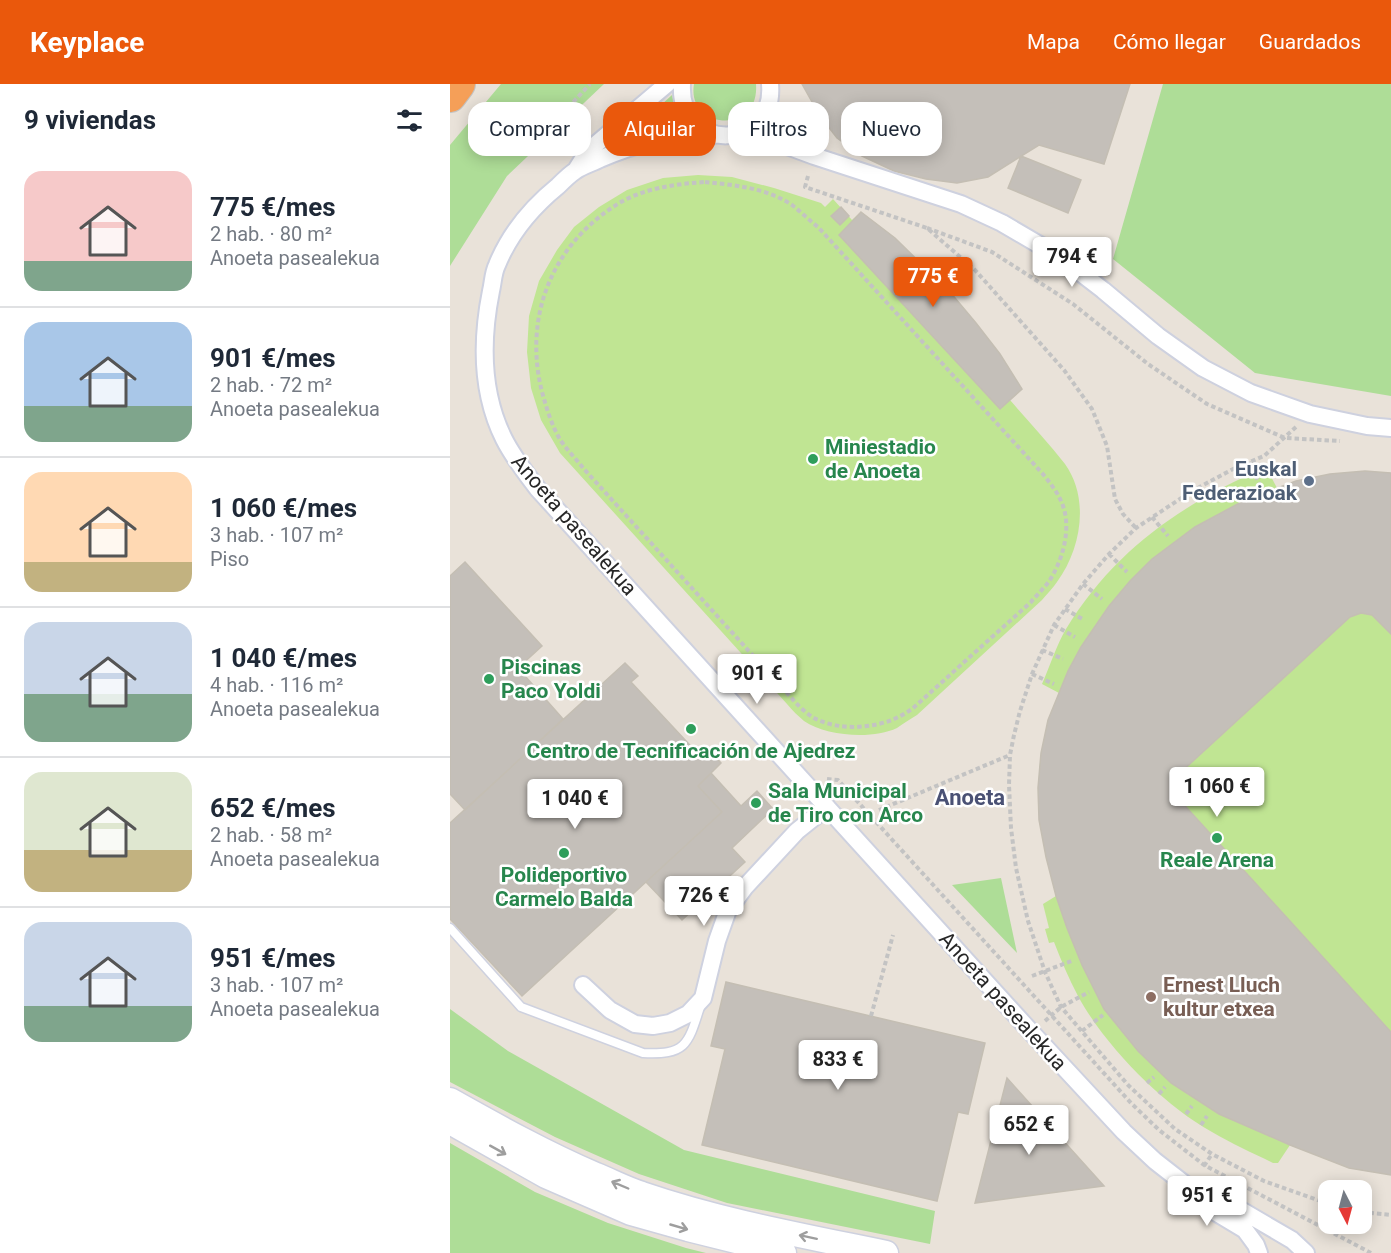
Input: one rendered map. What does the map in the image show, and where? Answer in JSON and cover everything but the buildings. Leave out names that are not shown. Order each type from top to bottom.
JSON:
[{"type":"highway","points":[[450,96],[459,84]]},
{"type":"main road","points":[[450,1100],[555,1157],[639,1193],[693,1211],[886,1253]]},
{"type":"main road","points":[[450,1122],[546,1176],[631,1213],[784,1253]]},
{"type":"street","name":"Anoeta pasealekua","points":[[576,171],[588,151],[667,84]]},
{"type":"street","points":[[682,84],[683,102]]},
{"type":"street","points":[[769,102],[770,84]]},
{"type":"street","name":"Anoeta pasealekua","points":[[608,156],[576,171],[549,193],[523,219],[496,267],[487,313],[484,359],[496,422],[516,462],[537,488],[1124,1132],[1155,1161],[1187,1186],[1195,1200],[1245,1230],[1259,1253]]},
{"type":"street","points":[[814,156],[961,204],[1002,223],[1060,257],[1158,336],[1203,368],[1251,393],[1310,414],[1391,429]]},
{"type":"street","points":[[583,985],[610,1010],[635,1024],[653,1026],[670,1023],[688,1014],[703,998],[717,941],[728,910],[745,887],[798,831],[827,807]]},
{"type":"street","name":"Anoeta pasealekua","points":[[1187,1186],[1203,1188],[1292,1240],[1306,1253]]},
{"type":"lane","points":[[450,928],[520,1007],[643,1053],[662,1054],[678,1049],[690,1039],[703,998]]},
{"type":"path","points":[[573,102],[590,84]]},
{"type":"path","points":[[808,176],[805,187],[992,252],[1073,304],[1148,364],[1207,404],[1285,438]]},
{"type":"path","points":[[705,182],[737,185],[766,193],[790,204],[818,227],[1042,473],[1056,492],[1064,510],[1066,529],[1057,566],[1047,584],[1031,602],[912,709],[893,720],[853,727],[833,725],[813,717],[796,703],[584,469],[561,440],[547,411],[538,381],[535,350],[538,316],[546,290],[558,264],[576,239],[596,220],[622,202],[647,191],[676,184],[705,182]]},
{"type":"path","points":[[927,228],[975,270],[1064,370],[1092,409],[1107,446],[1115,499],[1123,514],[1136,528]]},
{"type":"path","points":[[1310,414],[1264,456],[1191,491],[1136,528],[1083,584],[1054,625],[1032,674],[1020,711],[1010,755],[1009,785],[1016,868],[1028,921],[1045,972],[1061,1007],[1110,1065],[1175,1129],[1212,1154],[1264,1181],[1318,1200]]},
{"type":"path","points":[[1249,462],[1260,485]]},
{"type":"path","points":[[1235,468],[1240,478]]},
{"type":"path","points":[[1152,517],[1167,536]]},
{"type":"path","points":[[1109,555],[1127,572]]},
{"type":"path","points":[[1083,584],[1102,599]]},
{"type":"path","points":[[1065,609],[1084,620]]},
{"type":"path","points":[[1054,625],[1075,637]]},
{"type":"path","points":[[1042,650],[1063,659]]},
{"type":"path","points":[[1032,674],[1054,684]]},
{"type":"path","points":[[879,810],[1010,755]]},
{"type":"path","points":[[800,777],[838,780],[1131,1103],[1152,1123],[1204,1165],[1371,1253]]},
{"type":"path","points":[[871,1016],[893,935]]},
{"type":"path","points":[[1032,976],[1074,960]]},
{"type":"path","points":[[1040,1025],[1061,1007],[1089,992]]},
{"type":"path","points":[[1082,1031],[1102,1015]]},
{"type":"path","points":[[1147,1083],[1154,1077]]},
{"type":"path","points":[[1159,1094],[1166,1087]]},
{"type":"path","points":[[1186,1114],[1192,1106]]},
{"type":"path","points":[[1201,1125],[1207,1116]]},
{"type":"path","points":[[1200,1170],[1212,1154]]},
{"type":"path","points":[[1372,1213],[1391,1215]]},
{"type":"green space","points":[[501,84],[604,84],[585,102],[486,102]]},
{"type":"green space","points":[[694,84],[756,84],[753,102],[728,102],[728,120],[716,118],[716,102],[697,102]]},
{"type":"green space","points":[[1163,84],[1391,84],[1391,396],[1255,373],[1113,259]]},
{"type":"green space","points":[[672,95],[674,102],[664,102]]},
{"type":"green space","points":[[468,123],[468,156],[528,156],[507,176],[450,266],[450,145]]},
{"type":"green space","name":"Miniestadio de Anoeta","points":[[698,175],[732,177],[821,203],[825,207],[833,199],[852,220],[861,212],[895,238],[950,292],[1000,354],[1022,389],[1010,400],[1065,464],[1073,478],[1080,508],[1077,539],[1072,555],[1055,584],[1042,600],[917,715],[887,732],[849,735],[824,730],[804,721],[560,453],[541,420],[531,388],[527,352],[529,316],[539,281],[557,250],[574,227],[599,207],[627,190],[663,178]]},
{"type":"green space","name":"Reale Arena","points":[[1266,467],[1277,488],[1333,474],[1391,473],[1391,1175],[1349,1168],[1290,1145],[1278,1163],[1273,1163],[1193,1120],[1137,1073],[1103,1035],[1078,996],[1054,942],[1049,943],[1045,929],[1049,928],[1043,904],[1056,896],[1041,826],[1039,774],[1044,740],[1059,693],[1042,684],[1059,642],[1085,601],[1129,552],[1179,513],[1235,481]]},
{"type":"green space","points":[[1001,878],[1017,953],[952,885]]},
{"type":"green space","points":[[450,1009],[508,1051],[684,1150],[935,1211],[930,1244],[727,1203],[639,1174],[555,1137],[450,1082]]},
{"type":"green space","points":[[450,1143],[535,1192],[608,1223],[706,1253],[450,1253]]},
{"type":"place","name":"Miniestadio de Anoeta","points":[[813,459]]},
{"type":"place","name":"Euskal Federazioak","points":[[1309,481]]},
{"type":"place","name":"Piscinas Paco Yoldi","points":[[489,679]]},
{"type":"place","name":"Centro de Tecnificación de Ajedrez","points":[[691,729]]},
{"type":"place","name":"Sala Municipal de Tiro con Arco","points":[[756,803]]},
{"type":"place","name":"Reale Arena","points":[[1217,838]]},
{"type":"place","name":"Polideportivo Carmelo Balda","points":[[564,853]]},
{"type":"place","name":"Ernest Lluch kultur etxea","points":[[1151,997]]},
{"type":"district","name":"Anoeta","points":[[970,797]]}]
